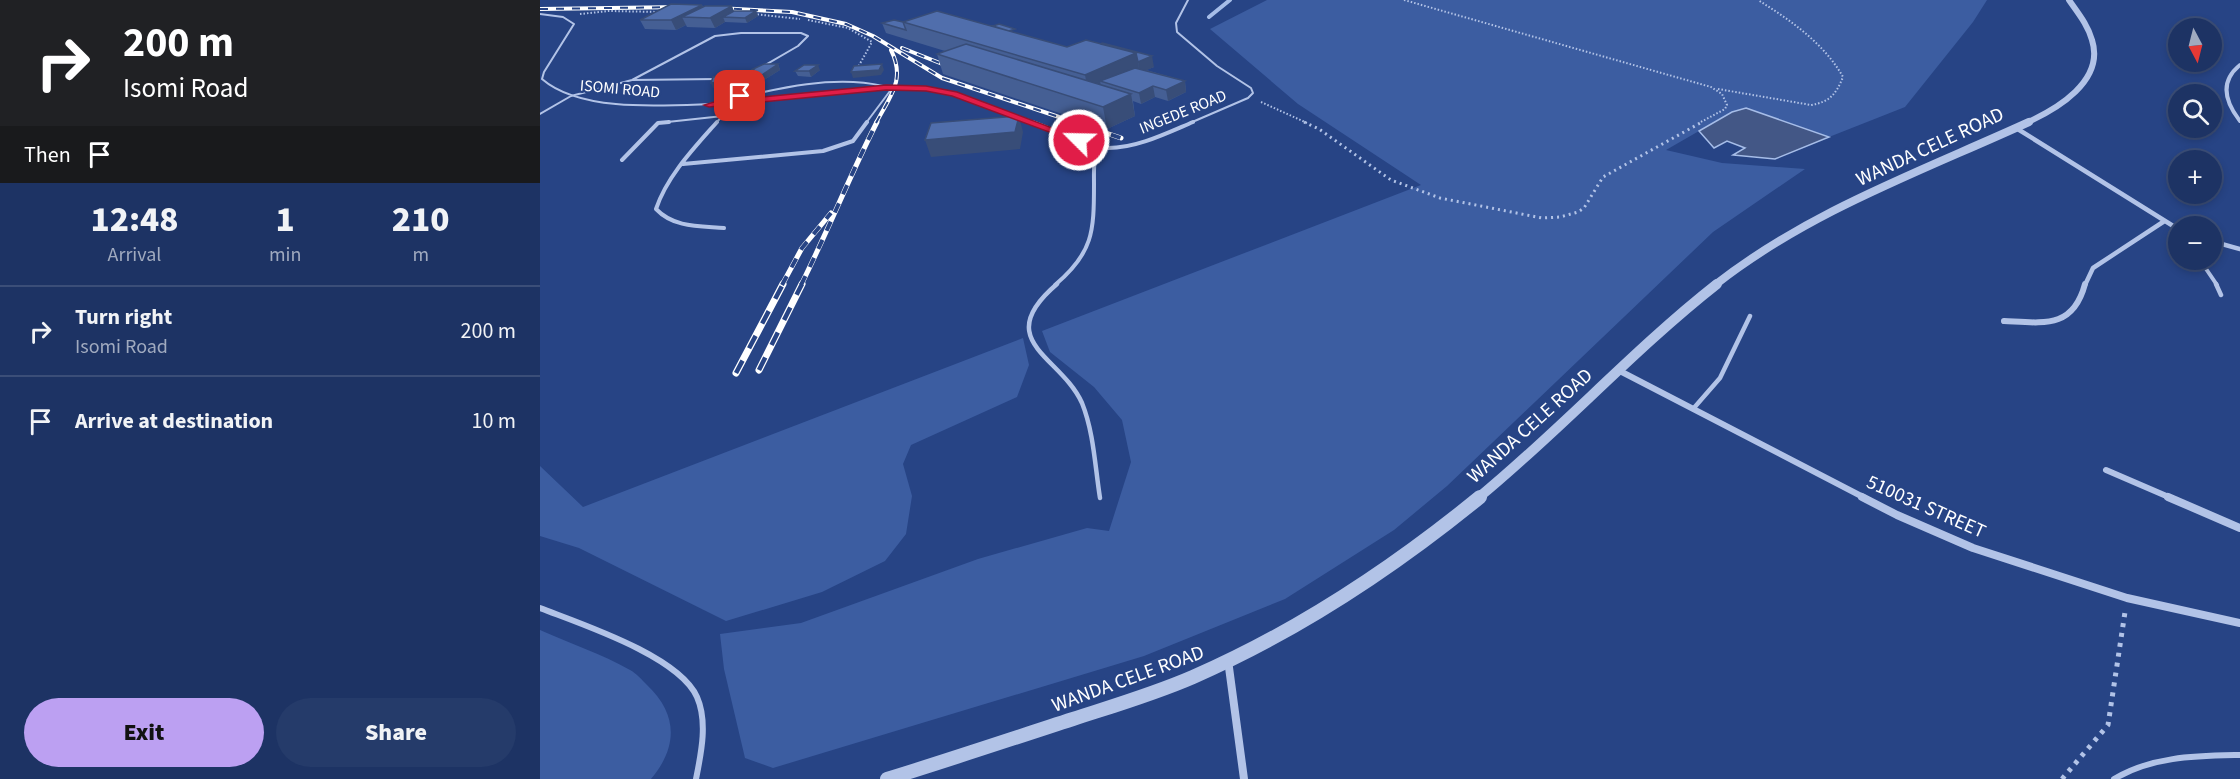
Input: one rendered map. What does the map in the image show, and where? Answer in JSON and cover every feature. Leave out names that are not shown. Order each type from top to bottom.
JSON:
[{"type":"street","name":"WANDA CELE ROAD","points":[[887,779],[1191,678],[1323,608],[1398,560],[1449,522],[1515,467],[1618,370],[1733,272],[1772,245],[1814,221],[2016,128],[2062,102],[2083,87],[2093,67],[2094,48],[2089,29],[2069,0]]},
{"type":"street","points":[[2240,65],[2226,78],[2224,86],[2230,108],[2240,121]]},
{"type":"street","points":[[2016,128],[2168,224]]},
{"type":"street","points":[[2004,321],[2052,321],[2070,313],[2080,302],[2086,277],[2093,268],[2163,222]]},
{"type":"street","points":[[2222,245],[2240,249]]},
{"type":"street","name":"510031 STREET","points":[[1618,370],[1897,514],[1973,548],[2127,598],[2240,623]]},
{"type":"street","points":[[2106,470],[2240,528]]},
{"type":"street","points":[[1228,660],[1244,779]]},
{"type":"lane","name":"INGEDE ROAD","points":[[709,105],[886,87],[926,89],[954,94],[1099,147],[1116,148],[1158,137],[1250,96],[1252,93],[1251,87],[1217,66],[1177,32],[1176,24],[1188,0]]},
{"type":"lane","name":"ISOMI ROAD","points":[[540,14],[560,16],[571,20],[574,24],[541,79],[555,91],[571,96],[621,103],[709,105],[766,91],[864,82],[886,87]]},
{"type":"lane","points":[[540,114],[571,96],[632,80],[715,36],[801,33],[808,36],[798,46],[744,75],[716,80],[632,80]]},
{"type":"lane","points":[[683,164],[820,152],[845,147],[853,141],[893,87]]},
{"type":"lane","points":[[724,228],[675,222],[661,217],[656,209],[657,200],[683,164],[734,103]]},
{"type":"lane","points":[[622,160],[658,123],[723,116]]},
{"type":"lane","points":[[1099,147],[1094,158],[1092,238],[1083,258],[1047,290],[1038,302],[1030,329],[1042,357],[1074,390],[1084,409],[1100,498]]},
{"type":"lane","points":[[2207,270],[2221,295]]},
{"type":"lane","points":[[1693,409],[1720,378],[1750,316]]},
{"type":"lane","points":[[540,608],[665,662],[686,680],[697,695],[701,714],[701,741],[696,779]]},
{"type":"lane","points":[[2114,779],[2143,763],[2204,755],[2240,755]]},
{"type":"path","points":[[1404,0],[1616,57],[1715,89],[1733,90],[1791,103],[1821,105],[1832,99],[1843,77],[1837,64],[1819,46],[1758,0]]},
{"type":"path","points":[[1250,96],[1319,129],[1391,180],[1440,198],[1533,217],[1551,218],[1578,212],[1584,208],[1603,177],[1725,109],[1727,101],[1715,89]]},
{"type":"path","points":[[2062,779],[2108,725],[2127,598]]},
{"type":"shaded area","points":[[1267,0],[1987,0],[1973,22],[1905,107],[1829,137],[1746,108],[1732,112],[1666,150],[1722,163],[1805,169],[1713,232],[1447,486],[1394,530],[1285,599],[1144,656],[773,768],[745,758],[724,669],[720,634],[801,623],[978,559],[1087,528],[1109,531],[1131,462],[1122,420],[1094,387],[1050,352],[1042,331],[1421,185],[1298,104],[1210,29]]},
{"type":"shaded area","points":[[1746,108],[1829,137],[1775,159],[1733,155],[1745,148],[1727,141],[1714,148],[1699,131],[1732,112]]},
{"type":"shaded area","points":[[1023,338],[1029,365],[1017,397],[911,445],[903,464],[912,496],[906,534],[885,561],[822,592],[726,621],[579,548],[540,536],[540,466],[583,507]]},
{"type":"shaded area","points":[[540,630],[630,670],[657,696],[669,719],[671,731],[666,755],[651,779],[540,779]]},
{"type":"building","points":[[671,4],[702,5],[671,20],[640,20]]},
{"type":"building","points":[[705,6],[732,6],[710,18],[682,17]]},
{"type":"building","points":[[734,11],[756,11],[745,18],[723,17]]},
{"type":"building","points":[[937,11],[1067,47],[1086,40],[1136,53],[1085,75],[903,22]]},
{"type":"building","points":[[894,20],[903,22],[906,30],[882,23]]},
{"type":"building","points":[[999,24],[1015,29],[1009,31],[993,26]]},
{"type":"building","points":[[1102,43],[1152,56],[1138,62],[1136,53]]},
{"type":"building","points":[[966,44],[1131,94],[1103,107],[937,54]]},
{"type":"building","points":[[764,64],[778,64],[762,75],[747,74],[753,70],[751,70]]},
{"type":"building","points":[[882,64],[879,70],[851,72],[854,66]]},
{"type":"building","points":[[804,65],[818,65],[809,71],[795,71]]},
{"type":"building","points":[[1135,68],[1185,81],[1166,90],[1153,86],[1139,93],[1100,81]]},
{"type":"building","points":[[730,75],[727,81],[711,83],[713,77]]},
{"type":"building","points":[[1019,116],[1015,132],[925,140],[931,123]]},
{"type":"waterway","points":[[1209,17],[1230,0]]},
{"type":"railway","points":[[540,9],[682,7]]},
{"type":"railway","points":[[718,8],[792,12],[846,24],[873,36],[942,78],[1077,123]]},
{"type":"railway","points":[[902,48],[950,67]]},
{"type":"railway","points":[[876,123],[891,96],[897,79],[897,70],[891,50]]},
{"type":"railway","points":[[801,285],[877,122]]},
{"type":"railway","points":[[1073,122],[1121,138]]},
{"type":"railway","points":[[782,285],[802,248],[831,213]]},
{"type":"railway","points":[[736,373],[783,284]]},
{"type":"railway","points":[[759,370],[802,284]]},
{"type":"route","points":[[740,96],[709,105],[886,87],[911,87],[954,94],[1079,140]]}]
